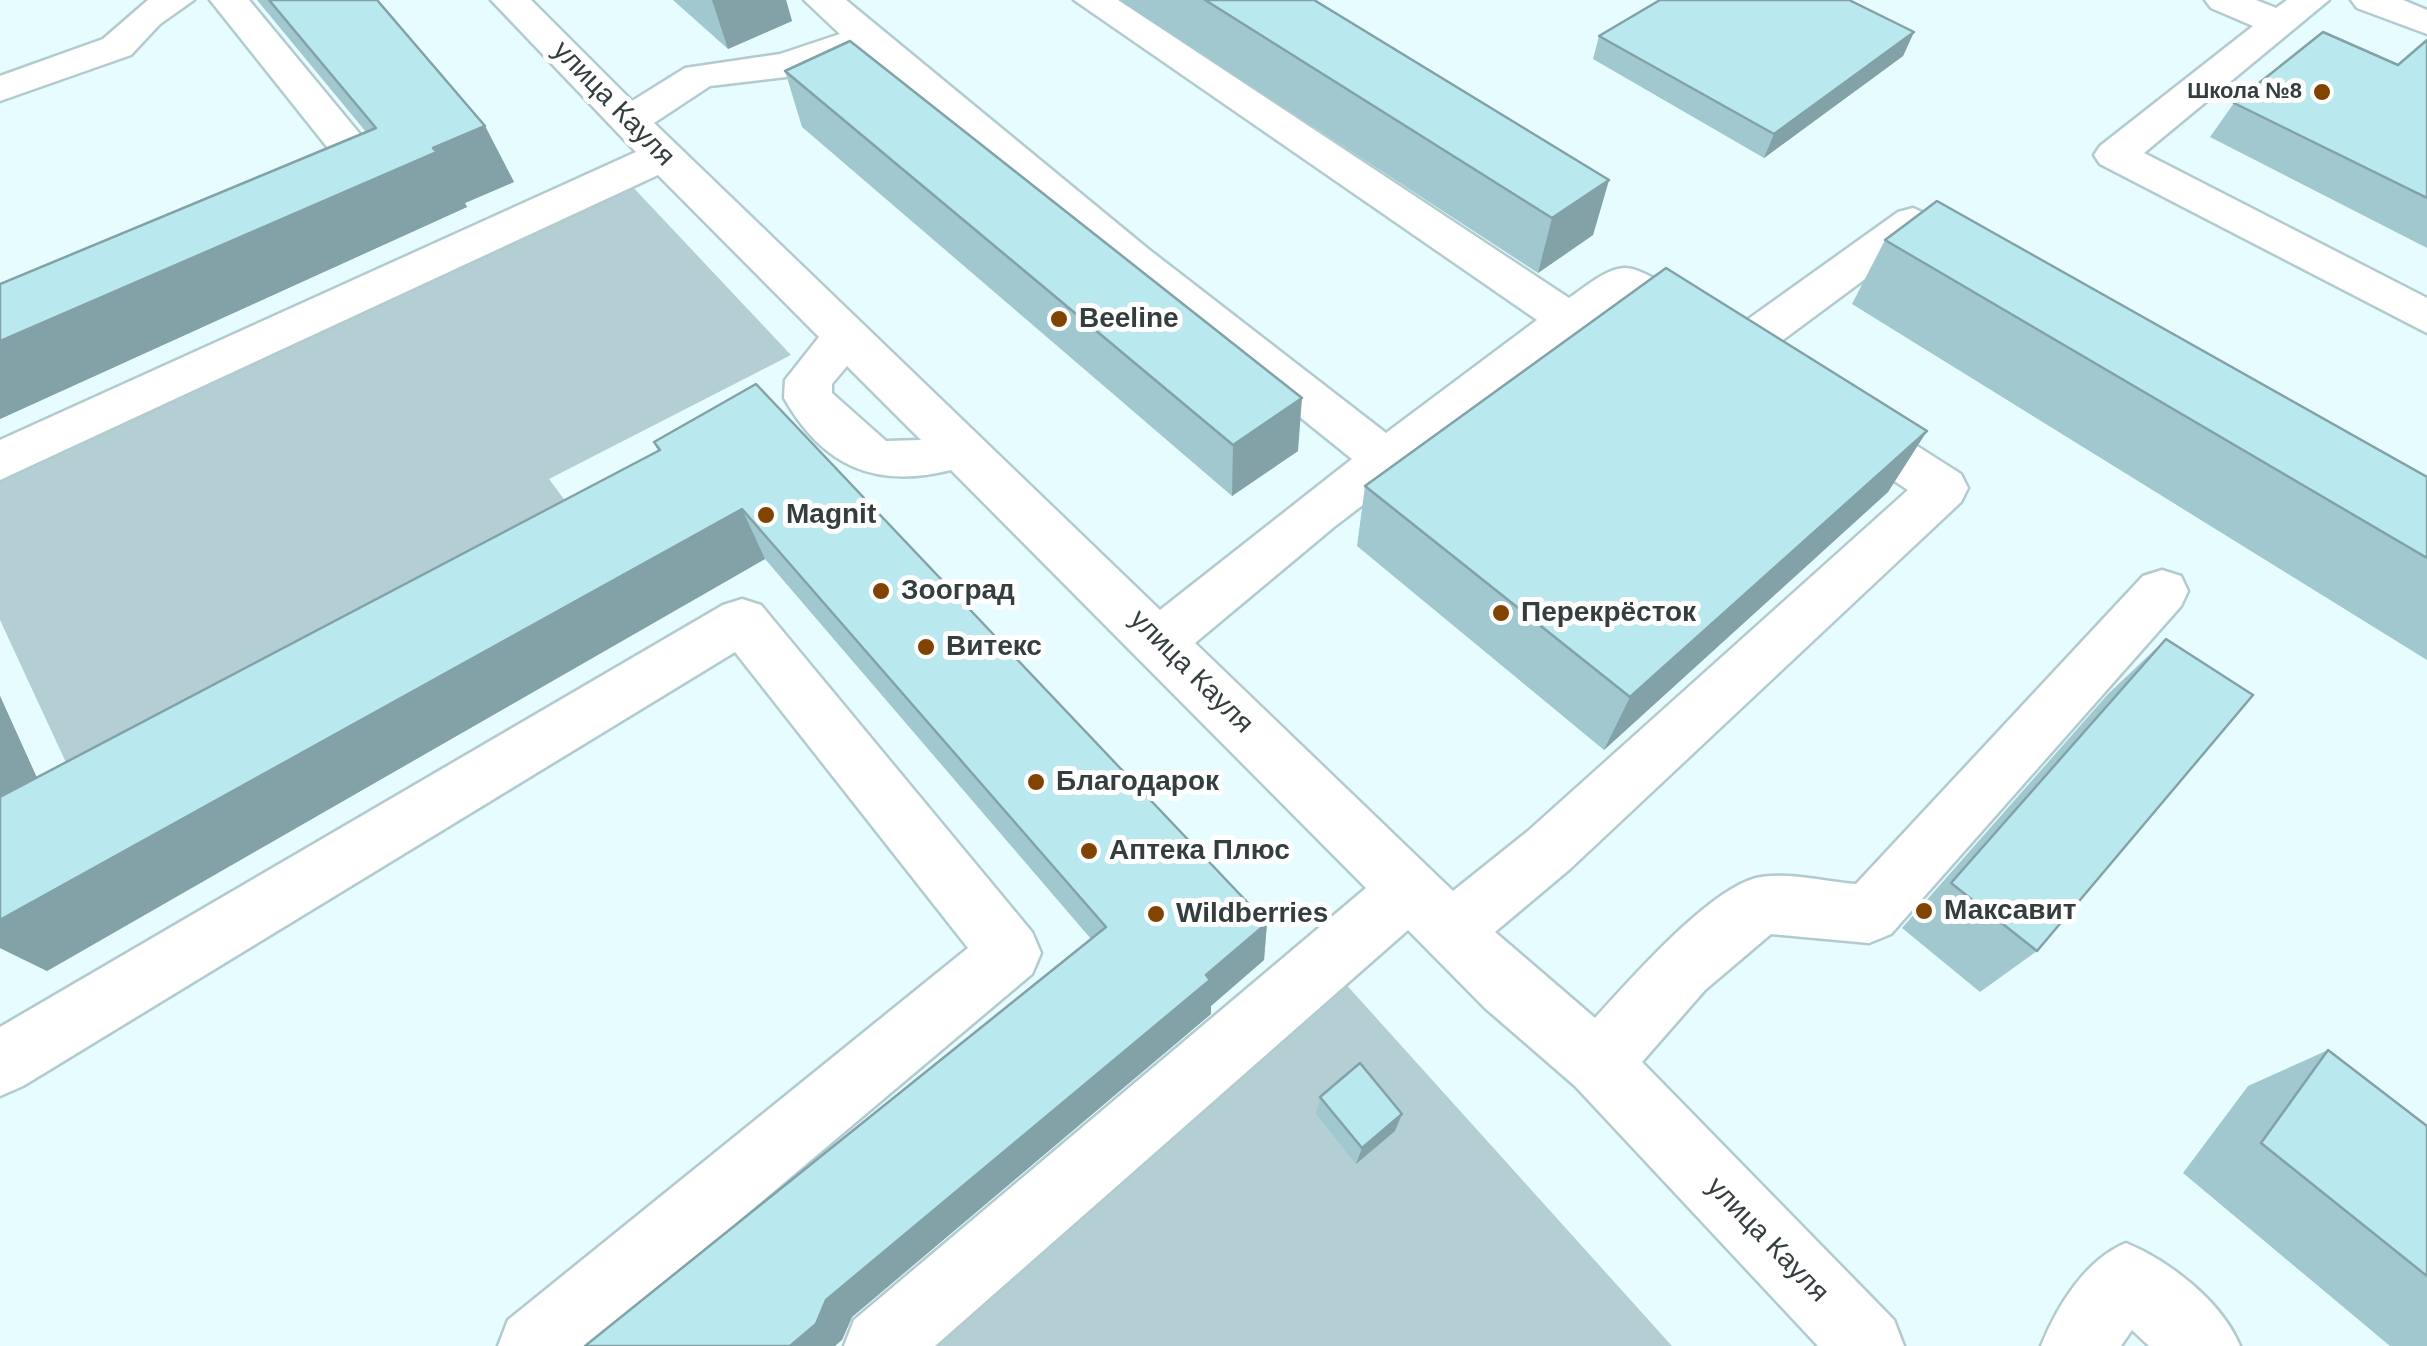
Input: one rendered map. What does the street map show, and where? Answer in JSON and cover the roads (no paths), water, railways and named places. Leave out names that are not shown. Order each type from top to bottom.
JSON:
[{"type":"street","points":[[0,89],[117,47],[147,16],[175,0]]},
{"type":"street","points":[[229,0],[373,177],[320,200]]},
{"type":"street","name":"улица Кауля","points":[[510,0],[1507,986],[1598,1064],[1868,1346]]},
{"type":"street","points":[[1093,0],[1569,320]]},
{"type":"street","points":[[2224,0],[2294,12]]},
{"type":"street","points":[[2370,0],[2427,23]]},
{"type":"street","points":[[2294,12],[2115,155],[2427,317]]},
{"type":"street","points":[[0,460],[646,138],[699,76],[786,65],[851,15],[1131,258],[1385,459]]},
{"type":"street","points":[[1734,352],[1913,222],[1985,263]]},
{"type":"street","points":[[880,1346],[1431,909],[1549,850],[1943,488],[1625,283],[1569,320],[1385,459],[1160,641]]},
{"type":"street","points":[[846,334],[808,380],[808,398],[853,448],[875,460],[906,464],[961,449]]},
{"type":"street","points":[[1598,1064],[1683,968],[1760,905],[1869,914],[2162,591]]},
{"type":"street","points":[[0,1063],[742,620],[1010,953],[534,1346]]},
{"type":"street","points":[[2076,1346],[2126,1278],[2204,1346]]},
{"type":"place","name":"Школа №8","points":[[2322,92]]},
{"type":"place","name":"Beeline","points":[[1059,319]]},
{"type":"place","name":"Magnit","points":[[766,515]]},
{"type":"place","name":"Зооград","points":[[881,591]]},
{"type":"place","name":"Перекрёсток","points":[[1501,613]]},
{"type":"place","name":"Витекс","points":[[926,647]]},
{"type":"place","name":"Благодарок","points":[[1036,782]]},
{"type":"place","name":"Аптека Плюс","points":[[1089,851]]},
{"type":"place","name":"Максавит","points":[[1924,911]]},
{"type":"place","name":"Wildberries","points":[[1156,914]]}]
